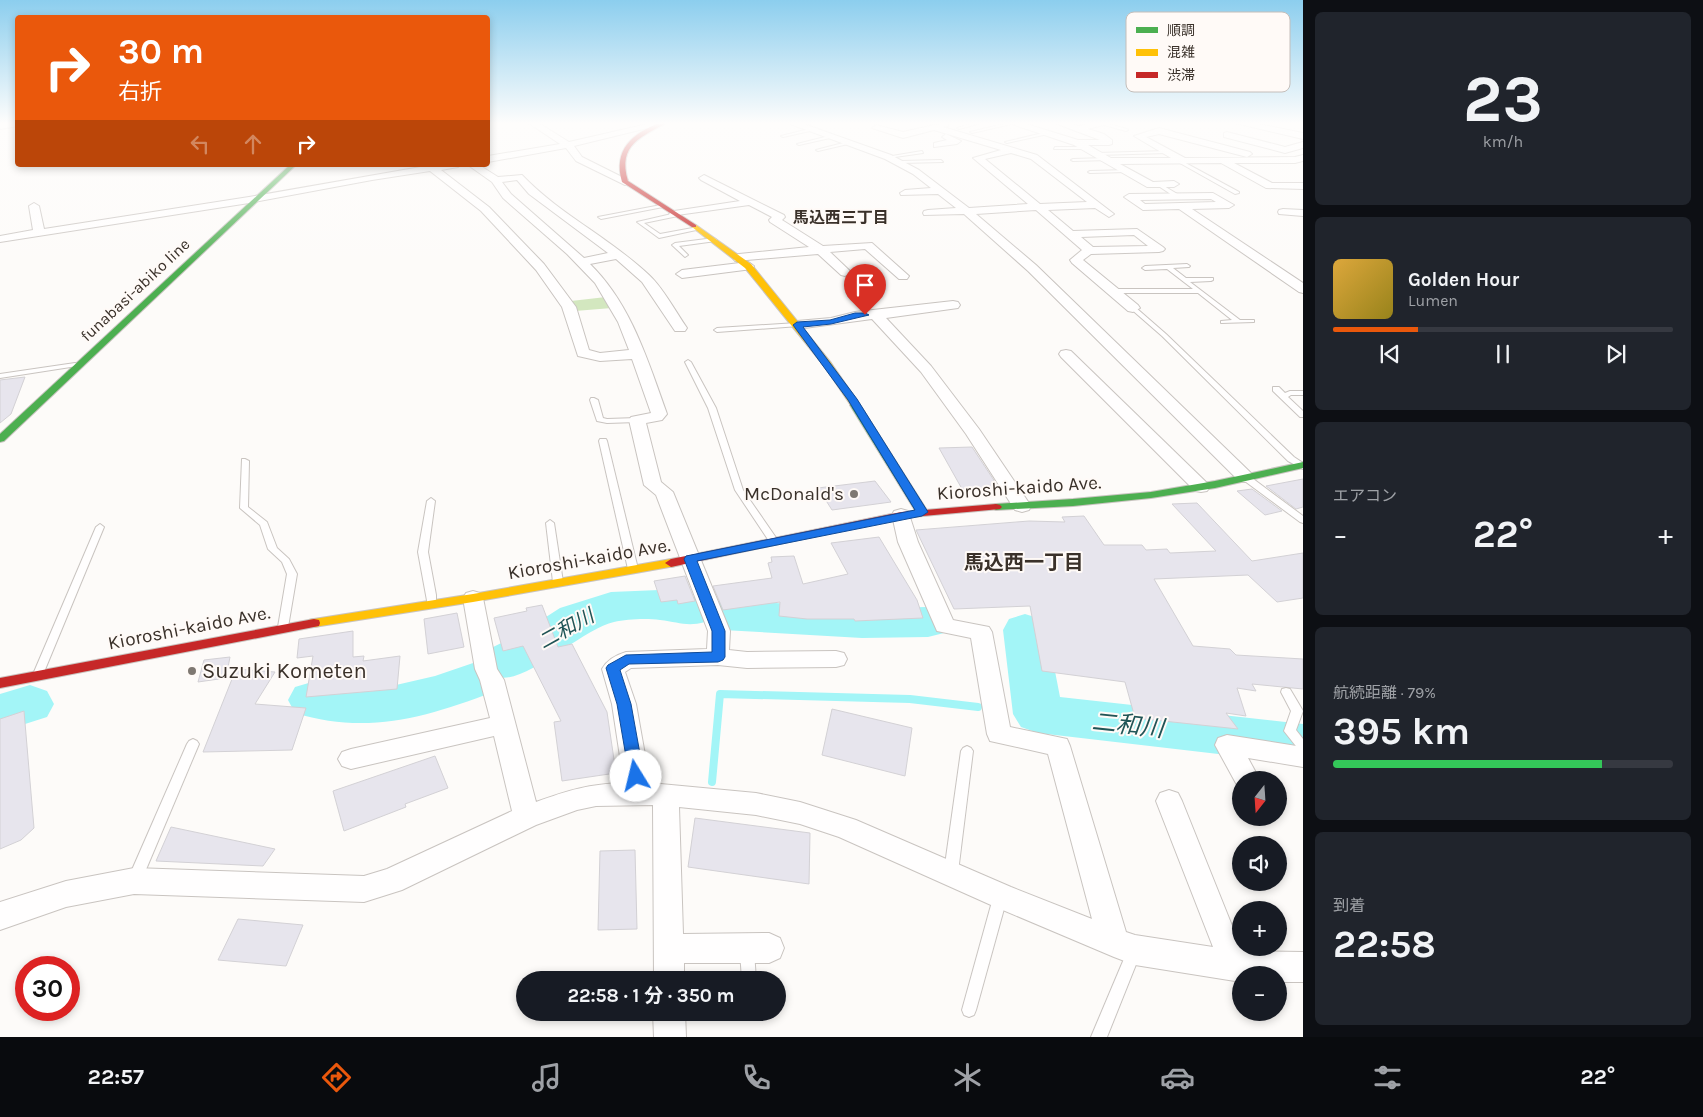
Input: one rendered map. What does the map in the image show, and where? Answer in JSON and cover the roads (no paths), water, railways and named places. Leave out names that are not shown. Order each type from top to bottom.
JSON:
[{"type":"main road","name":"funabasi-abiko line","points":[[0,440],[287,170]]},
{"type":"main road","points":[[619,170],[624,182],[698,229],[744,262],[797,325],[852,399],[922,512]]},
{"type":"main road","name":"Kioroshi-kaido Ave.","points":[[0,682],[283,628],[473,598],[690,559],[901,515],[1102,500],[1201,486],[1302,466]]},
{"type":"street","points":[[0,239],[418,170]]},
{"type":"street","points":[[435,170],[485,209],[540,268],[569,307],[583,353],[600,357],[638,354]]},
{"type":"street","points":[[481,170],[496,180],[507,196],[600,281],[624,322],[638,354],[659,414],[656,417],[637,420],[653,485],[664,492],[718,631],[718,657]]},
{"type":"street","points":[[602,170],[624,182]]},
{"type":"street","points":[[912,170],[965,210],[1032,268],[1245,477]]},
{"type":"street","points":[[993,170],[1071,234],[1088,251]]},
{"type":"street","points":[[1052,170],[1108,214]]},
{"type":"street","points":[[1240,170],[1270,186],[1303,186]]},
{"type":"street","points":[[1127,171],[1151,184],[1177,184]]},
{"type":"street","points":[[1245,173],[1264,172]]},
{"type":"street","points":[[496,180],[519,178],[533,192],[618,255],[646,279],[680,328]]},
{"type":"street","points":[[704,178],[780,217],[774,220],[821,250],[845,272]]},
{"type":"street","points":[[905,193],[940,192]]},
{"type":"street","points":[[1179,201],[1303,289]]},
{"type":"street","points":[[675,215],[751,202]]},
{"type":"street","points":[[928,213],[1097,205]]},
{"type":"street","points":[[34,206],[39,233]]},
{"type":"street","points":[[1283,212],[1303,212]]},
{"type":"street","points":[[536,221],[566,216]]},
{"type":"street","points":[[1071,234],[1137,232],[1159,249],[1088,251],[1076,260],[1133,308]]},
{"type":"street","points":[[682,274],[744,262],[868,245],[902,276]]},
{"type":"street","points":[[581,262],[618,255]]},
{"type":"street","points":[[797,325],[831,322],[855,316],[953,305]]},
{"type":"street","points":[[876,315],[926,369],[974,432],[1022,506]]},
{"type":"street","points":[[1066,354],[1201,486]]},
{"type":"street","points":[[901,515],[908,542],[945,626],[981,632],[999,734],[1058,746],[1124,947]]},
{"type":"street","points":[[473,598],[489,674],[527,817]]},
{"type":"street","points":[[669,971],[652,794],[613,668],[626,660],[718,657],[748,660],[836,659]]},
{"type":"street","points":[[350,759],[503,725]]},
{"type":"street","points":[[1242,771],[1227,745],[1303,757]]},
{"type":"street","points":[[0,916],[35,902],[101,884],[134,881],[364,889],[392,881],[527,817],[582,798],[596,795],[652,794],[756,804],[800,812],[846,828],[1001,896],[1124,947],[1235,966]]},
{"type":"street","points":[[1169,801],[1235,966]]},
{"type":"street","points":[[668,949],[758,948]]},
{"type":"street","points":[[1287,967],[1303,967]]},
{"type":"street","points":[[669,1021],[670,1037]]},
{"type":"lane","points":[[1197,170],[1237,193]]},
{"type":"lane","points":[[1090,172],[1127,171]]},
{"type":"lane","points":[[1159,184],[1179,201]]},
{"type":"lane","points":[[601,217],[661,206]]},
{"type":"lane","points":[[675,215],[640,222],[659,236],[698,229]]},
{"type":"lane","points":[[685,255],[675,245],[714,240]]},
{"type":"lane","points":[[1145,268],[1187,266]]},
{"type":"lane","points":[[1168,267],[1238,321]]},
{"type":"lane","points":[[1184,280],[1211,280]]},
{"type":"lane","points":[[1113,291],[1197,291]]},
{"type":"lane","points":[[1133,308],[1164,335],[1291,459],[1302,466]]},
{"type":"lane","points":[[1223,322],[1252,321]]},
{"type":"lane","points":[[717,330],[797,325]]},
{"type":"lane","points":[[688,362],[712,408],[739,490],[774,542]]},
{"type":"lane","points":[[0,376],[80,364]]},
{"type":"lane","points":[[1276,388],[1303,415]]},
{"type":"lane","points":[[1285,396],[1290,393],[1303,392]]},
{"type":"lane","points":[[594,400],[600,419],[607,421],[637,420]]},
{"type":"lane","points":[[603,441],[633,569]]},
{"type":"lane","points":[[245,461],[244,508],[264,524],[273,549],[286,561],[292,574],[283,628]]},
{"type":"lane","points":[[1245,477],[1303,520]]},
{"type":"lane","points":[[431,501],[422,552],[432,595],[432,604]]},
{"type":"lane","points":[[550,522],[558,582]]},
{"type":"lane","points":[[37,675],[100,527]]},
{"type":"lane","points":[[1286,692],[1296,711],[1290,731],[1303,747]]},
{"type":"lane","points":[[134,881],[193,744]]},
{"type":"lane","points":[[951,874],[967,750]]},
{"type":"lane","points":[[969,1010],[1001,896]]},
{"type":"lane","points":[[1099,1037],[1124,947]]},
{"type":"lane","points":[[752,971],[758,948]]},
{"type":"waterway","name":"二和川","points":[[503,662],[534,647],[576,619],[611,607],[659,605],[692,611]]},
{"type":"waterway","name":"二和川","points":[[723,615],[862,623],[928,622]]},
{"type":"waterway","name":"二和川","points":[[1025,630],[1038,714],[1303,744]]},
{"type":"waterway","name":"二和川","points":[[312,700],[355,706],[396,703],[435,694],[476,680]]},
{"type":"waterway","points":[[712,782],[720,694],[910,699],[978,707]]},
{"type":"waterway","name":"二和川","points":[[0,713],[30,704]]},
{"type":"place","name":"McDonald's","points":[[854,494]]},
{"type":"place","name":"Suzuki Kometen","points":[[192,671]]},
{"type":"district","name":"馬込西三丁目","points":[[841,217]]},
{"type":"district","name":"馬込西一丁目","points":[[1024,562]]}]
